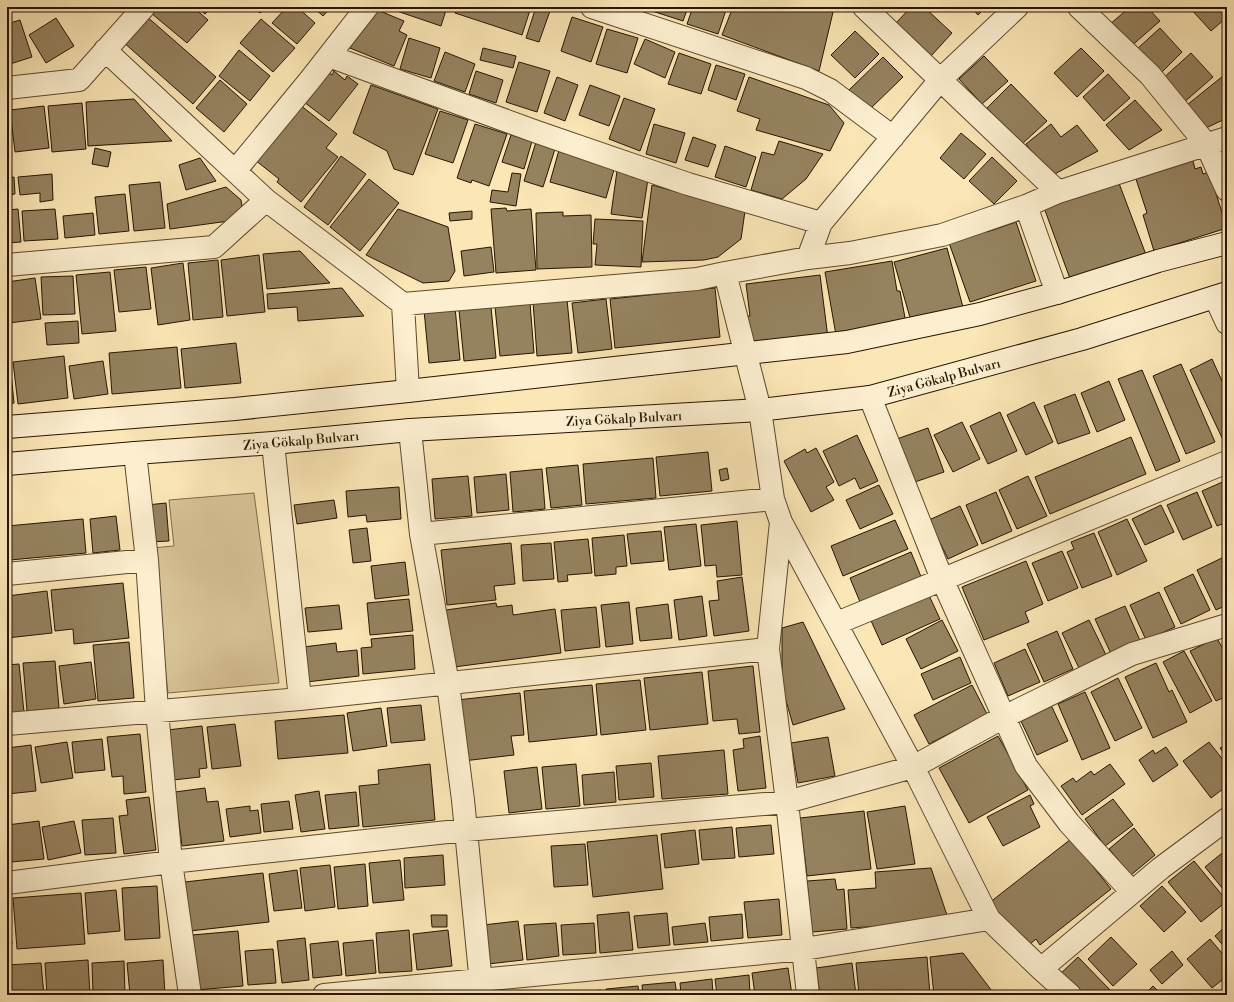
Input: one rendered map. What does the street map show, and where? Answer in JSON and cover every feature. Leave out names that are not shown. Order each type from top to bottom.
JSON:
[{"type":"street","points":[[235,171],[367,7]]},
{"type":"street","points":[[592,7],[806,78],[830,90],[892,137]]},
{"type":"street","points":[[864,7],[1058,192]]},
{"type":"street","points":[[808,258],[821,223],[892,137],[940,80],[1017,7]]},
{"type":"street","points":[[1079,7],[1150,75],[1206,144],[1227,190]]},
{"type":"street","points":[[7,88],[78,80],[142,8]]},
{"type":"street","points":[[105,50],[266,200],[403,304],[697,279],[808,258],[850,253],[942,235],[1026,206],[1058,192],[1227,138]]},
{"type":"street","points":[[329,56],[538,132],[688,184],[821,223]]},
{"type":"street","points":[[7,265],[214,247],[266,200]]},
{"type":"street","points":[[1026,206],[1056,292]]},
{"type":"street","points":[[7,427],[235,409],[847,342],[980,314],[1158,261],[1227,243]]},
{"type":"street","points":[[725,273],[760,410],[773,499],[781,522],[913,766],[989,919],[1070,995]]},
{"type":"street","points":[[1221,295],[1227,323]]},
{"type":"street","name":"Ziya Gökalp Bulvarı","points":[[7,464],[273,443],[410,430],[760,410],[870,397],[1082,340],[1221,295]]},
{"type":"street","points":[[403,304],[408,391]]},
{"type":"street","points":[[870,397],[942,579],[1026,766],[1069,823],[1132,892]]},
{"type":"street","points":[[410,430],[421,534],[448,684],[466,830],[481,988]]},
{"type":"street","points":[[273,443],[300,699]]},
{"type":"street","points":[[135,453],[147,560],[157,710],[171,862],[190,995]]},
{"type":"street","points":[[837,623],[1227,462]]},
{"type":"street","points":[[421,534],[773,499]]},
{"type":"street","points":[[781,522],[768,649],[804,948],[808,995]]},
{"type":"street","points":[[7,574],[147,560]]},
{"type":"street","points":[[7,883],[171,862],[466,830],[787,802],[913,766],[1004,717],[1132,654],[1227,625]]},
{"type":"street","points":[[7,724],[300,699],[768,649]]},
{"type":"street","points":[[1041,969],[1161,868],[1227,819]]},
{"type":"street","points":[[324,995],[481,988],[804,948],[989,919]]},
{"type":"shaded area","points":[[254,493],[279,683],[168,693],[151,548],[174,546],[169,500]]},
{"type":"building","points":[[156,7],[193,7],[208,20],[187,43],[151,13]]},
{"type":"building","points":[[197,7],[211,7],[205,14]]},
{"type":"building","points":[[253,7],[266,7],[260,13]]},
{"type":"building","points":[[287,7],[297,7],[315,23],[297,44],[272,23]]},
{"type":"building","points":[[313,7],[331,7],[323,16]]},
{"type":"building","points":[[385,7],[447,7],[441,26]]},
{"type":"building","points":[[457,7],[531,7],[522,35],[455,13]]},
{"type":"building","points":[[536,7],[550,11],[539,42],[526,38]]},
{"type":"building","points":[[654,7],[688,7],[683,21],[652,11]]},
{"type":"building","points":[[693,7],[727,7],[718,34],[687,24]]},
{"type":"building","points":[[733,7],[757,7],[769,11],[770,7],[834,8],[819,71],[722,35]]},
{"type":"building","points":[[911,7],[924,7],[952,33],[931,56],[896,23]]},
{"type":"building","points":[[971,7],[986,7],[978,15]]},
{"type":"building","points":[[1130,7],[1147,7],[1160,21],[1129,48],[1109,25]]},
{"type":"building","points":[[1189,7],[1227,7],[1227,17],[1211,31]]},
{"type":"building","points":[[375,9],[404,21],[399,31],[407,35],[394,66],[350,48]]},
{"type":"building","points":[[145,15],[216,77],[193,104],[122,41]]},
{"type":"building","points":[[572,17],[603,27],[591,62],[561,51]]},
{"type":"building","points":[[56,18],[74,46],[46,63],[29,35]]},
{"type":"building","points":[[261,19],[295,48],[273,72],[240,43]]},
{"type":"building","points":[[20,20],[32,57],[7,65],[7,24]]},
{"type":"building","points":[[1160,28],[1182,52],[1160,74],[1136,50]]},
{"type":"building","points":[[607,29],[638,38],[627,73],[596,64]]},
{"type":"building","points":[[855,31],[879,54],[855,78],[831,55]]},
{"type":"building","points":[[409,38],[440,48],[431,78],[400,69]]},
{"type":"building","points":[[645,39],[675,52],[665,78],[634,64]]},
{"type":"building","points":[[483,48],[516,56],[513,68],[480,60]]},
{"type":"building","points":[[1081,48],[1104,71],[1077,97],[1054,73]]},
{"type":"building","points":[[239,50],[270,76],[250,101],[219,76]]},
{"type":"building","points":[[445,52],[475,64],[465,92],[434,81]]},
{"type":"building","points":[[679,53],[711,64],[701,94],[668,84]]},
{"type":"building","points":[[1191,53],[1213,77],[1182,104],[1161,80]]},
{"type":"building","points":[[984,56],[1008,81],[982,104],[959,79]]},
{"type":"building","points":[[883,57],[903,77],[869,110],[849,90]]},
{"type":"building","points":[[519,62],[550,71],[537,112],[506,102]]},
{"type":"building","points":[[716,65],[745,74],[736,100],[708,90]]},
{"type":"building","points":[[324,69],[332,75],[334,71],[345,80],[347,76],[358,84],[329,121],[300,99]]},
{"type":"building","points":[[476,71],[503,80],[496,103],[469,94]]},
{"type":"building","points":[[1108,74],[1130,98],[1104,121],[1083,97]]},
{"type":"building","points":[[1223,76],[1227,81],[1227,118],[1206,128],[1187,105]]},
{"type":"building","points":[[557,77],[578,85],[565,121],[544,113]]},
{"type":"building","points":[[749,77],[829,105],[844,123],[830,151],[756,130],[760,119],[737,111]]},
{"type":"building","points":[[220,80],[247,104],[224,132],[196,108]]},
{"type":"building","points":[[1011,84],[1047,121],[1022,144],[987,108]]},
{"type":"building","points":[[371,85],[438,109],[413,175],[394,169],[387,151],[353,133]]},
{"type":"building","points":[[590,85],[620,96],[609,126],[579,115]]},
{"type":"building","points":[[624,98],[655,109],[640,151],[609,139]]},
{"type":"building","points":[[134,99],[172,141],[88,146],[86,102]]},
{"type":"building","points":[[1135,100],[1162,130],[1129,150],[1106,125]]},
{"type":"building","points":[[295,101],[337,134],[326,148],[338,157],[301,202],[277,182],[279,179],[250,156]]},
{"type":"building","points":[[82,103],[86,149],[52,152],[48,106]]},
{"type":"building","points":[[44,106],[49,148],[15,152],[10,110]]},
{"type":"building","points":[[440,111],[468,120],[453,163],[425,154]]},
{"type":"building","points":[[475,124],[507,134],[489,186],[472,180],[471,183],[457,178]]},
{"type":"building","points":[[654,124],[685,133],[676,163],[646,154]]},
{"type":"building","points":[[1051,124],[1061,137],[1077,125],[1098,151],[1051,176],[1026,144]]},
{"type":"building","points":[[961,133],[986,154],[964,179],[940,158]]},
{"type":"building","points":[[511,135],[532,141],[524,169],[502,162]]},
{"type":"building","points":[[693,137],[716,145],[708,167],[685,160]]},
{"type":"building","points":[[779,141],[823,154],[806,179],[782,199],[751,190],[762,152],[774,155]]},
{"type":"building","points":[[536,142],[555,149],[543,187],[524,181]]},
{"type":"building","points":[[725,146],[756,157],[746,187],[715,177]]},
{"type":"building","points":[[95,148],[111,152],[108,167],[92,164]]},
{"type":"building","points":[[559,150],[615,166],[606,198],[550,182]]},
{"type":"building","points":[[341,156],[366,174],[328,225],[304,207]]},
{"type":"building","points":[[992,157],[1017,181],[994,204],[969,181]]},
{"type":"building","points":[[200,158],[216,181],[186,190],[179,165]]},
{"type":"building","points":[[1193,161],[1195,169],[1201,167],[1203,174],[1209,172],[1227,228],[1154,251],[1143,215],[1147,213],[1136,179]]},
{"type":"building","points":[[617,171],[632,173],[632,177],[648,179],[642,218],[611,214]]},
{"type":"building","points":[[512,173],[521,174],[516,206],[490,202],[492,190],[508,192]]},
{"type":"building","points":[[52,174],[53,200],[40,202],[40,193],[20,195],[18,177]]},
{"type":"building","points":[[14,177],[15,194],[7,195],[7,178]]},
{"type":"building","points":[[1117,178],[1148,260],[1072,284],[1043,205]]},
{"type":"building","points":[[369,179],[399,203],[360,251],[330,227]]},
{"type":"building","points":[[160,182],[165,228],[134,231],[129,185]]},
{"type":"building","points":[[652,185],[745,211],[741,239],[718,257],[704,260],[642,262]]},
{"type":"building","points":[[226,187],[241,200],[244,219],[170,229],[167,204]]},
{"type":"building","points":[[125,194],[129,231],[99,234],[95,197]]},
{"type":"building","points":[[506,208],[507,211],[531,209],[536,270],[496,273],[491,209]]},
{"type":"building","points":[[18,209],[21,242],[7,243],[7,210]]},
{"type":"building","points":[[55,209],[58,239],[24,241],[22,211]]},
{"type":"building","points":[[398,209],[448,227],[455,271],[449,281],[423,283],[366,255]]},
{"type":"building","points":[[472,211],[472,219],[450,221],[449,213]]},
{"type":"building","points":[[563,212],[563,216],[591,215],[592,267],[537,269],[536,213]]},
{"type":"building","points":[[93,213],[95,235],[65,238],[63,216]]},
{"type":"building","points":[[595,219],[643,221],[641,267],[595,265],[597,244],[593,244]]},
{"type":"building","points":[[1016,222],[1036,281],[970,302],[948,240],[985,227],[987,232]]},
{"type":"building","points":[[491,247],[494,272],[464,276],[461,251]]},
{"type":"building","points":[[947,248],[963,307],[911,321],[894,262]]},
{"type":"building","points":[[300,251],[330,283],[267,289],[263,254]]},
{"type":"building","points":[[259,255],[265,312],[227,316],[221,260]]},
{"type":"building","points":[[218,260],[223,317],[193,320],[188,263]]},
{"type":"building","points":[[892,261],[897,291],[900,291],[906,323],[836,335],[825,272]]},
{"type":"building","points":[[183,263],[190,320],[158,325],[151,268]]},
{"type":"building","points":[[146,267],[151,309],[119,312],[114,270]]},
{"type":"building","points":[[110,272],[116,331],[82,334],[76,275]]},
{"type":"building","points":[[820,275],[828,338],[750,347],[747,316],[750,316],[746,284]]},
{"type":"building","points":[[73,276],[75,314],[43,315],[41,277]]},
{"type":"building","points":[[35,278],[41,319],[9,323],[7,311],[7,282]]},
{"type":"building","points":[[342,288],[364,316],[298,321],[297,307],[268,309],[267,294]]},
{"type":"building","points":[[715,288],[720,337],[615,348],[610,299]]},
{"type":"building","points":[[567,299],[572,353],[537,356],[533,302]]},
{"type":"building","points":[[606,299],[612,349],[578,353],[572,303]]},
{"type":"building","points":[[530,303],[534,353],[500,356],[495,307]]},
{"type":"building","points":[[455,307],[460,360],[429,363],[424,310]]},
{"type":"building","points":[[491,307],[496,358],[464,361],[459,310]]},
{"type":"building","points":[[78,321],[79,343],[47,345],[45,323]]},
{"type":"building","points":[[236,343],[241,383],[185,388],[181,349]]},
{"type":"building","points":[[177,347],[181,388],[112,394],[109,353]]},
{"type":"building","points":[[64,356],[68,398],[18,404],[13,362]]},
{"type":"building","points":[[1212,359],[1227,392],[1227,441],[1224,442],[1190,370]]},
{"type":"building","points":[[103,361],[108,394],[74,399],[69,366]]},
{"type":"building","points":[[7,363],[10,363],[14,403],[7,404]]},
{"type":"building","points":[[1181,364],[1215,442],[1186,454],[1153,376]]},
{"type":"building","points":[[1142,370],[1180,461],[1156,471],[1118,379]]},
{"type":"building","points":[[1109,381],[1125,420],[1097,432],[1081,393]]},
{"type":"building","points":[[1075,394],[1090,433],[1058,444],[1044,406]]},
{"type":"building","points":[[1034,402],[1053,442],[1026,455],[1007,415]]},
{"type":"building","points":[[1000,412],[1017,451],[988,464],[970,426]]},
{"type":"building","points":[[962,422],[980,459],[953,472],[934,435]]},
{"type":"building","points":[[928,428],[944,472],[909,484],[894,440]]},
{"type":"building","points":[[857,435],[878,481],[860,489],[855,478],[839,486],[823,451]]},
{"type":"building","points":[[1131,437],[1146,474],[1050,514],[1035,477]]},
{"type":"building","points":[[816,448],[834,482],[826,487],[834,500],[811,512],[784,461],[805,449],[807,453]]},
{"type":"building","points":[[708,452],[712,491],[660,496],[656,457]]},
{"type":"building","points":[[653,458],[656,498],[586,504],[583,464]]},
{"type":"building","points":[[578,465],[582,505],[551,508],[546,468]]},
{"type":"building","points":[[727,468],[729,479],[721,481],[719,470]]},
{"type":"building","points":[[542,469],[545,509],[513,512],[510,472]]},
{"type":"building","points":[[506,474],[509,510],[477,513],[474,477]]},
{"type":"building","points":[[468,476],[472,516],[435,519],[432,479]]},
{"type":"building","points":[[1028,476],[1047,516],[1017,529],[999,490]]},
{"type":"building","points":[[1227,480],[1227,522],[1217,526],[1202,491]]},
{"type":"building","points":[[879,485],[893,514],[860,529],[846,500]]},
{"type":"building","points":[[399,487],[401,519],[367,522],[366,515],[348,517],[346,491]]},
{"type":"building","points":[[996,492],[1012,531],[982,544],[966,505]]},
{"type":"building","points":[[1197,492],[1212,527],[1183,540],[1167,505]]},
{"type":"building","points":[[334,500],[337,518],[297,524],[294,505]]},
{"type":"building","points":[[166,503],[169,541],[150,542],[147,505]]},
{"type":"building","points":[[1161,505],[1174,532],[1145,545],[1132,519]]},
{"type":"building","points":[[960,506],[978,545],[948,559],[929,520]]},
{"type":"building","points":[[116,516],[120,550],[93,553],[90,519]]},
{"type":"building","points":[[83,519],[86,553],[10,560],[7,526]]},
{"type":"building","points":[[1127,519],[1147,561],[1117,575],[1098,532]]},
{"type":"building","points":[[895,520],[908,549],[843,576],[831,546]]},
{"type":"building","points":[[737,521],[742,575],[717,577],[716,565],[705,566],[701,525]]},
{"type":"building","points":[[696,524],[701,566],[669,570],[664,527]]},
{"type":"building","points":[[367,528],[371,561],[353,563],[349,530]]},
{"type":"building","points":[[661,531],[664,561],[631,564],[627,534]]},
{"type":"building","points":[[1094,533],[1112,576],[1082,588],[1067,552],[1074,549],[1071,542]]},
{"type":"building","points":[[624,535],[627,566],[616,567],[616,574],[595,576],[592,538]]},
{"type":"building","points":[[588,539],[592,573],[567,575],[568,581],[558,582],[554,542]]},
{"type":"building","points":[[511,543],[515,584],[494,586],[496,600],[447,605],[441,550]]},
{"type":"building","points":[[551,543],[554,579],[523,581],[521,545]]},
{"type":"building","points":[[1062,551],[1078,588],[1048,601],[1032,563]]},
{"type":"building","points":[[911,552],[924,584],[863,609],[850,578]]},
{"type":"building","points":[[1226,556],[1227,605],[1216,610],[1197,570]]},
{"type":"building","points":[[1026,561],[1043,604],[1025,612],[1029,622],[984,640],[962,587]]},
{"type":"building","points":[[405,562],[409,595],[375,599],[371,566]]},
{"type":"building","points":[[1193,574],[1210,610],[1181,624],[1164,588]]},
{"type":"building","points":[[742,577],[749,631],[714,636],[709,601],[719,600],[717,581]]},
{"type":"building","points":[[123,583],[129,638],[74,644],[73,629],[55,631],[51,590]]},
{"type":"building","points":[[926,589],[940,619],[882,645],[868,614]]},
{"type":"building","points":[[47,591],[52,633],[7,638],[7,596]]},
{"type":"building","points":[[1159,592],[1175,627],[1146,640],[1130,605]]},
{"type":"building","points":[[702,596],[707,636],[679,640],[674,600]]},
{"type":"building","points":[[409,599],[413,631],[370,635],[367,603]]},
{"type":"building","points":[[629,602],[633,644],[606,647],[601,605]]},
{"type":"building","points":[[496,603],[497,607],[512,605],[513,615],[555,609],[561,653],[454,667],[446,610]]},
{"type":"building","points":[[668,604],[672,638],[640,641],[636,608]]},
{"type":"building","points":[[339,605],[342,629],[308,632],[305,608]]},
{"type":"building","points":[[1125,606],[1141,643],[1112,656],[1095,619]]},
{"type":"building","points":[[596,607],[600,647],[565,651],[561,610]]},
{"type":"building","points":[[942,620],[958,651],[921,669],[906,639]]},
{"type":"building","points":[[1089,620],[1106,655],[1079,668],[1062,633]]},
{"type":"building","points":[[803,622],[845,709],[793,725],[782,687],[782,628]]},
{"type":"building","points":[[1057,631],[1073,669],[1044,682],[1027,644]]},
{"type":"building","points":[[413,635],[415,669],[363,674],[361,648],[372,647],[371,639]]},
{"type":"building","points":[[1217,638],[1227,657],[1227,696],[1216,701],[1190,651]]},
{"type":"building","points":[[129,642],[134,698],[98,701],[93,645]]},
{"type":"building","points":[[336,643],[337,652],[357,650],[359,676],[306,682],[303,647]]},
{"type":"building","points":[[1025,649],[1040,682],[1008,696],[994,663]]},
{"type":"building","points":[[1184,651],[1212,701],[1190,713],[1163,662]]},
{"type":"building","points":[[960,657],[971,683],[933,700],[921,674]]},
{"type":"building","points":[[55,661],[59,708],[27,711],[23,663]]},
{"type":"building","points":[[91,662],[96,699],[64,704],[59,666]]},
{"type":"building","points":[[1156,663],[1169,692],[1172,690],[1187,722],[1153,738],[1125,677]]},
{"type":"building","points":[[19,664],[24,712],[7,713],[7,665]]},
{"type":"building","points":[[753,666],[760,732],[739,734],[737,719],[713,721],[708,671]]},
{"type":"building","points":[[702,672],[708,724],[650,730],[644,678]]},
{"type":"building","points":[[1118,678],[1142,728],[1115,741],[1091,692]]},
{"type":"building","points":[[640,680],[646,730],[601,735],[596,684]]},
{"type":"building","points":[[592,685],[597,735],[529,742],[524,691]]},
{"type":"building","points":[[972,685],[987,714],[929,744],[914,715]]},
{"type":"building","points":[[1085,692],[1110,748],[1082,760],[1058,704]]},
{"type":"building","points":[[520,693],[524,735],[511,736],[514,755],[463,761],[457,700]]},
{"type":"building","points":[[421,705],[425,740],[391,743],[387,708]]},
{"type":"building","points":[[1051,705],[1068,741],[1037,755],[1020,719]]},
{"type":"building","points":[[381,708],[387,746],[353,751],[347,713]]},
{"type":"building","points":[[344,715],[348,753],[278,759],[275,721]]},
{"type":"building","points":[[235,724],[241,766],[212,769],[207,727]]},
{"type":"building","points":[[202,726],[207,768],[199,769],[200,777],[173,780],[167,730]]},
{"type":"building","points":[[140,734],[146,792],[124,794],[123,776],[112,777],[107,737]]},
{"type":"building","points":[[760,736],[766,788],[738,791],[733,750],[744,748],[743,739]]},
{"type":"building","points":[[998,736],[1028,790],[969,823],[939,768]]},
{"type":"building","points":[[828,737],[835,776],[798,783],[791,743]]},
{"type":"building","points":[[102,739],[105,770],[75,773],[72,742]]},
{"type":"building","points":[[67,742],[73,778],[41,783],[35,747]]},
{"type":"building","points":[[1209,742],[1227,765],[1227,786],[1211,798],[1183,761]]},
{"type":"building","points":[[1227,744],[1227,758],[1220,748]]},
{"type":"building","points":[[31,745],[36,791],[7,794],[7,748]]},
{"type":"building","points":[[1166,747],[1178,765],[1153,782],[1139,760],[1153,750],[1155,754]]},
{"type":"building","points":[[724,750],[728,794],[662,799],[658,756]]},
{"type":"building","points":[[651,763],[654,797],[619,800],[616,766]]},
{"type":"building","points":[[430,764],[435,820],[363,827],[359,786],[379,784],[378,770]]},
{"type":"building","points":[[576,764],[580,806],[546,809],[542,767]]},
{"type":"building","points":[[1110,764],[1125,784],[1082,815],[1061,786],[1073,778],[1076,782],[1091,771],[1094,775]]},
{"type":"building","points":[[537,767],[542,809],[509,813],[504,771]]},
{"type":"building","points":[[614,772],[616,802],[584,805],[582,775]]},
{"type":"building","points":[[205,788],[207,802],[218,801],[224,841],[182,846],[175,792]]},
{"type":"building","points":[[319,791],[325,829],[301,832],[295,795]]},
{"type":"building","points":[[356,792],[359,826],[329,829],[325,795]]},
{"type":"building","points":[[1030,795],[1034,804],[1030,806],[1040,827],[1003,846],[987,817]]},
{"type":"building","points":[[149,797],[156,850],[124,854],[119,816],[128,815],[126,800]]},
{"type":"building","points":[[1113,799],[1133,825],[1105,846],[1085,819]]},
{"type":"building","points":[[289,801],[293,829],[264,832],[261,804]]},
{"type":"building","points":[[250,806],[250,811],[258,810],[261,833],[230,837],[226,809]]},
{"type":"building","points":[[905,806],[915,864],[877,869],[867,812]]},
{"type":"building","points":[[864,811],[871,869],[807,876],[800,818]]},
{"type":"building","points":[[113,818],[116,853],[85,855],[82,820]]},
{"type":"building","points":[[39,821],[44,859],[11,862],[7,825]]},
{"type":"building","points":[[74,821],[81,853],[48,860],[42,827]]},
{"type":"building","points":[[771,825],[774,854],[739,857],[736,828]]},
{"type":"building","points":[[732,827],[735,858],[702,860],[699,830]]},
{"type":"building","points":[[1134,828],[1155,855],[1131,875],[1109,849]]},
{"type":"building","points":[[695,830],[699,864],[665,868],[661,834]]},
{"type":"building","points":[[657,835],[663,889],[593,897],[587,842]]},
{"type":"building","points":[[1071,839],[1111,889],[1040,945],[1036,939],[1030,944],[1025,938],[1019,942],[989,903]]},
{"type":"building","points":[[585,844],[588,885],[554,887],[551,846]]},
{"type":"building","points":[[1227,849],[1227,894],[1205,867]]},
{"type":"building","points":[[443,855],[445,885],[405,888],[404,858]]},
{"type":"building","points":[[400,860],[404,900],[373,903],[369,863]]},
{"type":"building","points":[[1194,861],[1227,901],[1201,922],[1168,882]]},
{"type":"building","points":[[365,864],[368,906],[338,909],[334,867]]},
{"type":"building","points":[[330,865],[335,907],[305,911],[300,868]]},
{"type":"building","points":[[931,868],[949,921],[851,928],[848,890],[876,888],[875,872]]},
{"type":"building","points":[[297,870],[302,908],[274,911],[269,874]]},
{"type":"building","points":[[263,873],[269,922],[190,931],[185,882]]},
{"type":"building","points":[[835,879],[837,890],[844,889],[847,929],[812,932],[807,881]]},
{"type":"building","points":[[157,886],[160,938],[125,940],[122,888]]},
{"type":"building","points":[[1162,886],[1186,912],[1164,932],[1140,906]]},
{"type":"building","points":[[116,890],[120,931],[88,934],[85,893]]},
{"type":"building","points":[[81,893],[85,944],[17,949],[13,898]]},
{"type":"building","points":[[779,899],[782,935],[748,938],[744,902]]},
{"type":"building","points":[[7,902],[12,944],[7,945]]},
{"type":"building","points":[[629,912],[633,950],[600,953],[597,915]]},
{"type":"building","points":[[667,913],[670,945],[638,948],[634,916]]},
{"type":"building","points":[[742,914],[743,938],[711,941],[709,917]]},
{"type":"building","points":[[431,915],[447,915],[447,927],[432,927]]},
{"type":"building","points":[[518,921],[523,960],[488,964],[483,925]]},
{"type":"building","points":[[556,923],[559,956],[527,960],[524,925]]},
{"type":"building","points":[[594,923],[596,953],[563,955],[561,925]]},
{"type":"building","points":[[705,923],[708,942],[674,945],[672,927]]},
{"type":"building","points":[[1227,925],[1227,950],[1215,936]]},
{"type":"building","points":[[409,930],[412,971],[379,973],[376,933]]},
{"type":"building","points":[[448,930],[452,966],[417,970],[413,934]]},
{"type":"building","points":[[238,931],[243,986],[196,990],[192,935]]},
{"type":"building","points":[[1111,937],[1137,964],[1113,986],[1088,959]]},
{"type":"building","points":[[305,938],[309,980],[282,983],[277,941]]},
{"type":"building","points":[[1210,939],[1227,959],[1227,976],[1212,988],[1187,959]]},
{"type":"building","points":[[373,940],[376,973],[346,976],[343,943]]},
{"type":"building","points":[[338,941],[342,975],[313,978],[310,944]]},
{"type":"building","points":[[273,949],[276,983],[248,985],[245,951]]},
{"type":"building","points":[[1172,951],[1183,965],[1162,984],[1150,970]]},
{"type":"building","points":[[963,953],[995,995],[934,995],[930,957]]},
{"type":"building","points":[[927,957],[930,995],[859,995],[856,963]]},
{"type":"building","points":[[1078,957],[1113,993],[1111,995],[1072,995],[1056,978]]},
{"type":"building","points":[[88,960],[90,995],[47,995],[45,963]]},
{"type":"building","points":[[163,960],[165,995],[130,995],[127,963]]},
{"type":"building","points":[[124,961],[125,995],[93,995],[92,963]]},
{"type":"building","points":[[41,963],[44,995],[7,995],[7,965]]},
{"type":"building","points":[[852,963],[856,995],[820,995],[816,968]]},
{"type":"building","points":[[788,968],[792,995],[755,995],[752,973]]},
{"type":"building","points":[[749,975],[750,995],[717,995],[715,979]]},
{"type":"building","points":[[712,979],[713,995],[681,995],[680,983]]},
{"type":"building","points":[[675,982],[677,995],[643,995],[642,985]]},
{"type":"building","points":[[638,986],[639,995],[606,995],[606,989]]},
{"type":"building","points":[[1153,986],[1162,995],[1144,995]]},
{"type":"building","points":[[601,990],[602,995],[568,995],[568,993]]}]
